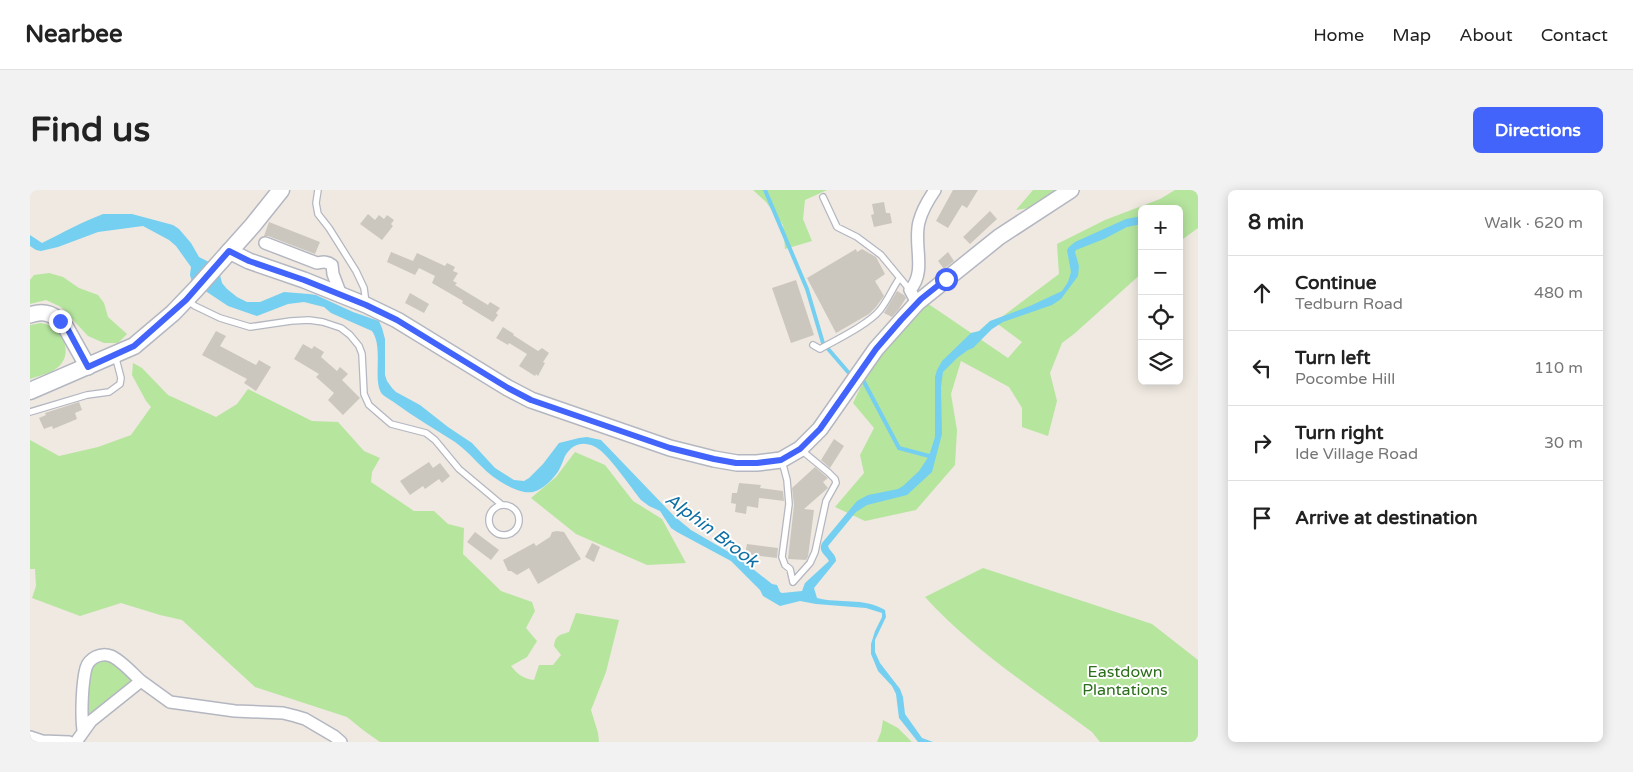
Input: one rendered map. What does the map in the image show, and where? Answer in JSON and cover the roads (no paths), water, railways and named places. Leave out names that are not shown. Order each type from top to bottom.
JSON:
[{"type":"main road","points":[[32,390],[134,346],[191,294],[253,225],[281,190]]},
{"type":"street","points":[[913,297],[919,274],[919,222],[925,205],[934,190]]},
{"type":"street","points":[[229,251],[249,261],[268,266],[366,305],[397,320],[531,400],[670,448],[736,463],[757,463],[781,460],[800,449],[820,429],[913,297],[1071,190]]},
{"type":"street","points":[[265,243],[318,263],[330,263],[341,295]]},
{"type":"street","points":[[30,315],[42,311],[49,313],[66,326],[88,367]]},
{"type":"street","points":[[84,730],[82,716],[86,668],[98,656],[111,656],[170,702],[235,711],[283,713],[304,719],[341,742]]},
{"type":"street","points":[[76,742],[91,721],[141,681]]},
{"type":"street","points":[[30,737],[42,741],[69,742]]},
{"type":"lane","points":[[318,190],[316,203],[318,214],[356,271],[364,288],[366,305]]},
{"type":"lane","points":[[823,197],[837,227],[857,237],[880,255],[913,297]]},
{"type":"lane","points":[[813,345],[820,349],[869,320],[880,310],[899,279]]},
{"type":"lane","points":[[191,294],[195,306],[220,318],[250,327],[309,320],[341,328],[354,340],[362,354],[364,394],[370,405],[391,424],[426,433],[435,440],[459,469],[502,505],[514,509],[518,517],[517,526],[514,530],[505,534],[496,532],[490,525],[489,520],[495,507],[502,505]]},
{"type":"lane","points":[[30,412],[81,397],[109,392],[120,384],[121,378],[115,355]]},
{"type":"lane","points":[[781,460],[788,480],[789,504],[782,557],[784,565],[790,569],[793,582],[810,563],[815,552],[826,501],[836,483],[835,479],[828,472],[800,449]]},
{"type":"water","points":[[103,214],[132,214],[173,225],[191,243],[199,257],[209,262],[220,275],[222,283],[227,289],[247,302],[260,302],[284,292],[316,295],[353,312],[379,321],[385,339],[385,375],[392,388],[420,405],[472,443],[495,468],[514,480],[524,481],[543,464],[559,443],[587,437],[601,440],[674,516],[691,530],[739,558],[772,584],[777,585],[782,593],[802,591],[805,583],[829,561],[821,551],[822,543],[857,501],[868,495],[898,489],[919,471],[929,456],[935,437],[935,377],[942,361],[971,333],[979,331],[990,321],[1030,306],[1062,291],[1068,282],[1071,272],[1067,250],[1075,242],[1126,219],[1138,217],[1138,225],[1127,227],[1076,250],[1079,266],[1078,276],[1061,299],[1052,305],[1003,322],[992,329],[973,348],[957,358],[943,372],[941,387],[942,434],[932,472],[907,495],[867,505],[856,512],[828,546],[836,561],[814,588],[817,598],[868,603],[885,610],[886,617],[875,640],[875,652],[880,663],[900,689],[905,714],[922,738],[933,742],[918,742],[899,718],[896,694],[892,686],[878,671],[871,654],[871,644],[882,613],[866,608],[800,601],[780,606],[763,596],[760,590],[731,561],[671,528],[660,511],[641,500],[610,460],[600,450],[590,445],[576,445],[568,451],[554,477],[537,491],[524,492],[506,485],[492,476],[455,442],[382,394],[378,381],[377,346],[372,331],[331,313],[324,307],[304,302],[288,304],[257,316],[228,306],[192,282],[190,275],[191,267],[176,246],[169,240],[143,226],[98,232],[58,247],[41,251],[30,246],[30,235],[42,243]]},
{"type":"waterway","points":[[765,190],[807,289],[823,343],[848,372]]},
{"type":"waterway","points":[[863,380],[899,448],[929,456],[932,459]]},
{"type":"water label","name":"Alphin Brook","points":[[712,530]]},
{"type":"park label","name":"Eastdown Plantations","points":[[1125,680]]}]
